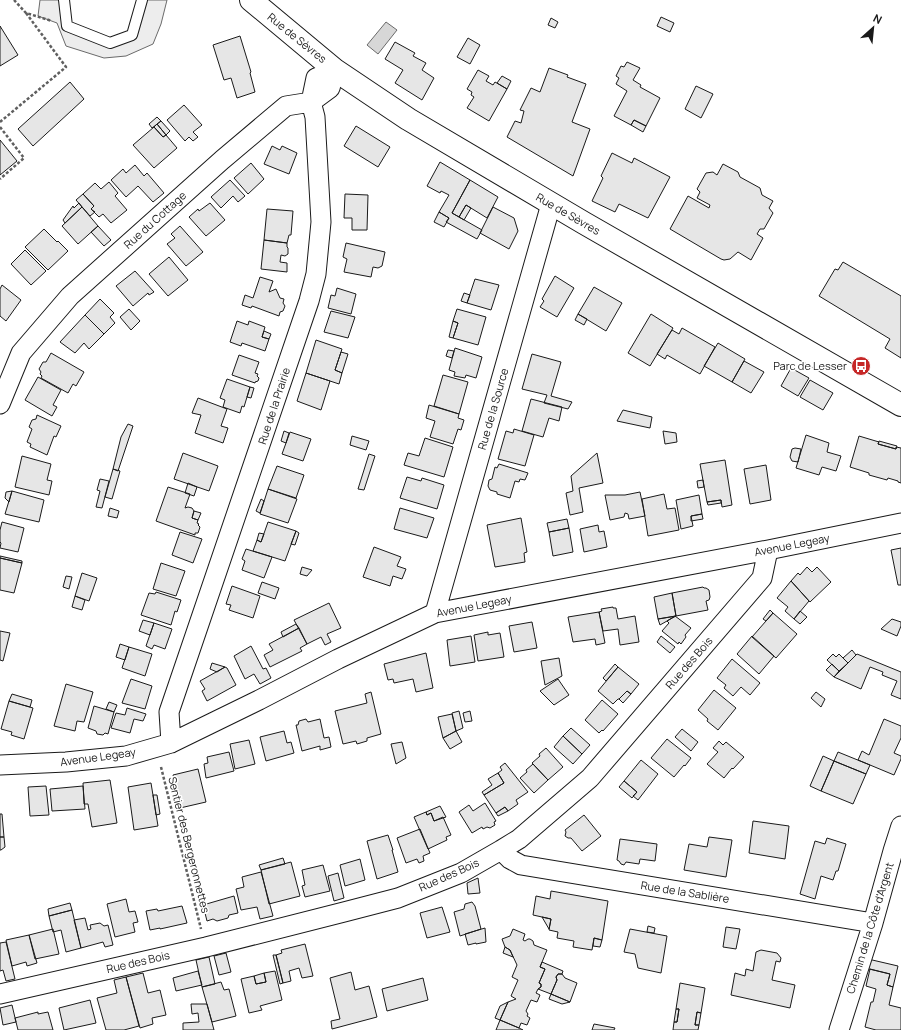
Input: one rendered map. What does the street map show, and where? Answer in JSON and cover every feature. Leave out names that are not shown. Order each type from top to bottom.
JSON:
[{"type":"main road","name":"Rue de Sèvres","points":[[251,0],[335,70],[408,119],[551,204],[901,406]]},
{"type":"street","points":[[311,102],[316,78],[335,70]]},
{"type":"street","name":"Rue du Cottage","points":[[0,404],[21,353],[70,296],[222,160],[286,106],[311,102]]},
{"type":"street","name":"Rue de la Prairie","points":[[164,745],[169,712],[309,301],[316,274],[321,222],[315,117],[311,102]]},
{"type":"street","name":"Rue de la Source","points":[[435,613],[551,204]]},
{"type":"street","name":"Avenue Legeay","points":[[0,766],[66,762],[126,756],[164,745],[435,613],[768,550],[901,523]]},
{"type":"street","name":"Rue des Bois","points":[[0,994],[206,947],[398,898],[460,873],[501,850],[519,839],[590,778],[762,578],[768,550]]},
{"type":"street","name":"Chemin de la Côte d'Argent","points":[[839,1030],[873,923],[901,826]]},
{"type":"street","name":"Rue de la Sablière","points":[[501,850],[510,859],[521,865],[873,923]]},
{"type":"lane","points":[[64,0],[67,26],[110,43],[132,35],[142,0]]},
{"type":"path","points":[[0,122],[66,67],[26,13],[14,0]]},
{"type":"path","points":[[26,13],[67,26]]},
{"type":"path","points":[[0,127],[24,158],[0,179]]},
{"type":"path","name":"Sentier des Bergeronnettes","points":[[164,745],[206,947]]},
{"type":"shaded area","points":[[40,0],[64,0],[67,26],[110,43],[132,35],[142,0],[167,0],[161,24],[153,44],[126,56],[104,58],[66,46],[57,23],[38,16]]},
{"type":"shaded area","points":[[386,22],[397,30],[378,54],[367,45]]},
{"type":"building","points":[[661,17],[674,23],[670,32],[657,26]]},
{"type":"building","points":[[551,18],[558,22],[555,28],[548,25]]},
{"type":"building","points":[[0,26],[18,55],[0,66]]},
{"type":"building","points":[[240,36],[251,72],[255,92],[237,98],[231,78],[224,80],[213,45]]},
{"type":"building","points":[[468,38],[480,45],[470,64],[457,57]]},
{"type":"building","points":[[395,42],[415,53],[413,56],[426,63],[422,70],[434,78],[422,100],[395,83],[403,70],[385,59]]},
{"type":"building","points":[[627,62],[640,68],[633,80],[641,85],[640,87],[660,98],[646,126],[634,120],[631,125],[614,116],[627,91],[616,84],[619,78],[616,76],[621,66],[624,67]]},
{"type":"building","points":[[549,68],[586,84],[572,122],[590,129],[573,176],[507,137],[515,121],[521,123],[524,111],[520,110],[531,88],[540,92]]},
{"type":"building","points":[[478,70],[489,76],[486,81],[493,85],[495,82],[507,89],[489,121],[467,108],[474,97],[471,95],[472,92],[467,89]]},
{"type":"building","points":[[502,76],[511,81],[507,89],[497,83]]},
{"type":"building","points":[[70,82],[84,99],[33,146],[18,129]]},
{"type":"building","points":[[696,86],[713,94],[701,118],[685,109]]},
{"type":"building","points":[[184,105],[202,125],[193,132],[198,137],[193,141],[189,137],[185,141],[167,120]]},
{"type":"building","points":[[157,117],[161,121],[152,128],[149,124]]},
{"type":"building","points":[[634,120],[646,126],[643,132],[631,125]]},
{"type":"building","points":[[161,121],[170,131],[166,135],[157,124]]},
{"type":"building","points":[[157,124],[166,135],[163,137],[154,127]]},
{"type":"building","points":[[356,126],[390,147],[378,167],[344,146]]},
{"type":"building","points":[[154,127],[163,137],[166,135],[177,148],[154,168],[133,145]]},
{"type":"building","points":[[0,140],[17,161],[0,175]]},
{"type":"building","points":[[272,146],[280,150],[282,146],[297,153],[289,174],[264,164]]},
{"type":"building","points":[[612,153],[632,163],[634,158],[670,177],[648,218],[619,204],[615,212],[592,201],[603,178],[601,176]]},
{"type":"building","points":[[440,162],[470,180],[452,213],[482,230],[477,239],[446,222],[449,218],[439,212],[449,195],[441,191],[440,193],[427,186]]},
{"type":"building","points":[[251,163],[264,179],[248,194],[234,178]]},
{"type":"building","points":[[723,164],[738,172],[740,177],[760,188],[762,195],[773,201],[769,208],[773,213],[764,229],[760,229],[757,234],[763,238],[751,260],[738,252],[730,259],[721,259],[670,229],[688,196],[709,208],[710,205],[697,198],[700,192],[697,189],[706,173],[713,172],[717,175]]},
{"type":"building","points":[[135,165],[144,176],[147,173],[164,193],[153,202],[138,186],[126,197],[111,180],[123,169],[126,173]]},
{"type":"building","points":[[230,180],[245,196],[238,202],[233,196],[221,208],[211,197]]},
{"type":"building","points":[[470,180],[498,197],[487,218],[466,205],[459,217],[452,213]]},
{"type":"building","points":[[109,182],[118,193],[115,196],[127,210],[111,223],[103,214],[99,217],[91,209],[94,206],[83,194],[95,183],[101,189]]},
{"type":"building","points":[[83,194],[94,206],[91,209],[95,212],[90,216],[76,200]]},
{"type":"building","points":[[345,194],[368,195],[367,230],[352,230],[352,218],[344,218]]},
{"type":"building","points":[[79,203],[82,207],[65,223],[63,220],[73,206],[74,208]]},
{"type":"building","points":[[210,203],[225,220],[206,236],[189,217],[198,209],[199,211]]},
{"type":"building","points":[[466,205],[471,208],[464,220],[459,217]]},
{"type":"building","points":[[82,207],[98,226],[78,244],[62,226]]},
{"type":"building","points":[[493,207],[514,218],[518,231],[509,249],[480,233]]},
{"type":"building","points":[[267,209],[293,211],[291,235],[289,235],[287,243],[264,240]]},
{"type":"building","points":[[439,212],[449,218],[444,227],[434,222]]},
{"type":"building","points":[[98,226],[111,240],[104,246],[91,232]]},
{"type":"building","points":[[180,226],[203,252],[186,266],[167,244],[175,238],[171,234]]},
{"type":"building","points":[[44,229],[68,251],[48,270],[25,247]]},
{"type":"building","points":[[264,240],[287,243],[288,254],[285,256],[281,255],[280,262],[287,263],[287,272],[261,269]]},
{"type":"building","points":[[346,243],[385,252],[382,266],[378,268],[373,267],[371,277],[344,272],[347,259],[343,257]]},
{"type":"building","points":[[25,250],[46,271],[31,285],[11,264]]},
{"type":"building","points":[[169,257],[188,280],[168,296],[149,274]]},
{"type":"building","points":[[843,262],[901,296],[901,358],[885,348],[890,339],[819,296],[835,269],[838,270]]},
{"type":"building","points":[[135,271],[154,292],[149,295],[148,293],[133,306],[116,286]]},
{"type":"building","points":[[555,276],[574,288],[557,317],[540,307],[544,301],[542,299]]},
{"type":"building","points":[[260,277],[273,281],[269,292],[276,289],[280,298],[284,299],[283,303],[285,306],[283,311],[280,312],[279,316],[252,306],[251,308],[242,305],[245,295],[253,298]]},
{"type":"building","points":[[475,279],[499,285],[491,310],[467,303]]},
{"type":"building","points":[[2,285],[21,300],[6,321],[0,316],[0,289]]},
{"type":"building","points":[[594,287],[622,303],[606,331],[578,314]]},
{"type":"building","points":[[337,288],[356,294],[351,314],[328,308],[331,295],[335,296]]},
{"type":"building","points":[[464,293],[470,295],[467,303],[461,301]]},
{"type":"building","points":[[100,299],[114,313],[110,317],[115,323],[104,334],[85,315]]},
{"type":"building","points":[[129,309],[140,321],[131,330],[120,317]]},
{"type":"building","points":[[457,309],[486,317],[478,345],[453,338],[458,323],[453,321]]},
{"type":"building","points":[[331,311],[355,317],[348,338],[324,332]]},
{"type":"building","points":[[578,314],[587,319],[584,325],[575,320]]},
{"type":"building","points":[[651,314],[673,328],[650,366],[628,353]]},
{"type":"building","points":[[85,315],[104,334],[89,349],[84,343],[75,353],[60,342]]},
{"type":"building","points":[[237,321],[248,325],[249,321],[265,327],[262,337],[269,339],[265,351],[242,343],[241,346],[230,342]]},
{"type":"building","points":[[453,321],[458,323],[453,338],[449,337]]},
{"type":"building","points":[[682,328],[715,347],[700,374],[667,355],[665,359],[657,354],[672,330],[679,334]]},
{"type":"building","points":[[264,331],[271,334],[269,339],[262,337]]},
{"type":"building","points":[[316,340],[342,349],[335,370],[342,373],[339,384],[306,373]]},
{"type":"building","points":[[718,343],[745,359],[732,382],[704,366]]},
{"type":"building","points":[[455,348],[482,357],[476,378],[466,375],[465,378],[454,376],[455,372],[449,370]]},
{"type":"building","points":[[448,350],[454,351],[452,358],[446,356]]},
{"type":"building","points":[[341,352],[348,354],[342,373],[335,370]]},
{"type":"building","points":[[51,353],[84,372],[76,386],[73,384],[68,393],[41,378],[42,376],[39,369],[43,362],[46,362]]},
{"type":"building","points":[[532,354],[561,362],[551,396],[572,402],[568,409],[544,403],[547,395],[522,389]]},
{"type":"building","points":[[239,355],[259,362],[255,373],[258,374],[257,376],[259,378],[255,383],[232,375]]},
{"type":"building","points":[[744,361],[764,372],[751,393],[732,382]]},
{"type":"building","points":[[791,368],[809,378],[798,396],[781,386]]},
{"type":"building","points":[[306,373],[330,381],[321,410],[297,401]]},
{"type":"building","points":[[443,375],[468,382],[459,414],[434,406]]},
{"type":"building","points":[[38,377],[61,390],[53,405],[57,407],[52,416],[25,400]]},
{"type":"building","points":[[227,379],[250,387],[244,407],[242,406],[240,413],[223,407],[225,400],[220,398]]},
{"type":"building","points":[[810,380],[833,393],[823,410],[800,397]]},
{"type":"building","points":[[250,387],[254,388],[251,398],[247,397]]},
{"type":"building","points":[[198,398],[227,409],[221,426],[228,428],[223,443],[195,433],[201,415],[192,413]]},
{"type":"building","points":[[531,399],[562,407],[559,421],[549,418],[543,437],[522,431]]},
{"type":"building","points":[[429,405],[459,414],[458,418],[464,420],[461,430],[458,429],[453,444],[430,437],[435,421],[426,418]]},
{"type":"building","points":[[623,410],[652,417],[650,428],[617,421]]},
{"type":"building","points":[[37,415],[61,426],[56,437],[54,436],[47,455],[30,447],[31,444],[27,442],[32,429],[29,427],[32,420],[36,419]]},
{"type":"building","points":[[128,424],[133,426],[118,471],[113,469],[121,437]]},
{"type":"building","points":[[514,429],[534,435],[525,466],[498,459],[506,431],[513,433]]},
{"type":"building","points":[[284,431],[289,433],[286,443],[281,441]]},
{"type":"building","points":[[663,431],[676,433],[677,442],[665,444]]},
{"type":"building","points":[[290,432],[311,439],[303,461],[282,454]]},
{"type":"building","points":[[806,435],[829,443],[827,452],[841,456],[836,471],[822,467],[819,475],[796,468]]},
{"type":"building","points":[[352,436],[369,441],[366,450],[350,445]]},
{"type":"building","points":[[859,436],[879,442],[878,444],[896,449],[896,447],[901,448],[901,483],[888,478],[887,480],[869,475],[869,473],[850,467]]},
{"type":"building","points":[[425,438],[453,447],[444,477],[404,465],[408,453],[419,456]]},
{"type":"building","points":[[879,441],[897,446],[896,449],[878,444]]},
{"type":"building","points":[[792,449],[801,449],[798,462],[792,461],[790,457]]},
{"type":"building","points":[[183,453],[218,466],[209,491],[174,479]]},
{"type":"building","points":[[597,453],[603,483],[579,488],[583,512],[570,515],[566,493],[573,491],[571,476]]},
{"type":"building","points":[[369,454],[375,456],[364,490],[358,489]]},
{"type":"building","points":[[22,456],[51,464],[47,480],[52,481],[49,495],[15,487]]},
{"type":"building","points":[[725,460],[732,505],[722,507],[721,500],[707,502],[700,464]]},
{"type":"building","points":[[499,464],[528,473],[525,480],[520,479],[519,482],[515,481],[510,498],[497,494],[497,492],[490,490],[488,486],[489,480],[492,479],[495,467],[497,468]]},
{"type":"building","points":[[766,465],[771,500],[750,504],[744,469]]},
{"type":"building","points":[[277,466],[304,475],[296,498],[268,489]]},
{"type":"building","points":[[113,469],[120,471],[112,499],[105,497]]},
{"type":"building","points":[[407,477],[421,481],[422,478],[444,485],[437,509],[400,498]]},
{"type":"building","points":[[100,479],[109,481],[102,508],[96,507],[100,491],[97,490]]},
{"type":"building","points":[[703,480],[704,487],[698,488],[697,481]]},
{"type":"building","points":[[188,483],[197,487],[194,496],[185,493]]},
{"type":"building","points":[[168,487],[190,494],[185,508],[192,508],[194,511],[192,518],[198,520],[197,523],[200,527],[198,533],[195,533],[195,535],[156,521]]},
{"type":"building","points":[[268,489],[297,499],[288,523],[260,514]]},
{"type":"building","points":[[12,491],[9,502],[5,498],[6,492]]},
{"type":"building","points":[[12,491],[44,500],[39,522],[5,514]]},
{"type":"building","points":[[640,492],[645,516],[629,519],[628,514],[625,513],[624,517],[610,520],[605,495],[625,495]]},
{"type":"building","points":[[664,494],[667,509],[675,508],[679,530],[648,536],[642,499]]},
{"type":"building","points":[[699,495],[702,514],[691,516],[693,526],[681,529],[676,500]]},
{"type":"building","points":[[261,499],[264,501],[260,513],[256,511]]},
{"type":"building","points":[[721,500],[721,503],[708,505],[707,502]]},
{"type":"building","points":[[110,508],[119,511],[117,518],[108,516]]},
{"type":"building","points":[[400,508],[434,518],[427,538],[394,529]]},
{"type":"building","points":[[194,511],[201,513],[198,520],[192,518]]},
{"type":"building","points":[[702,514],[703,519],[691,521],[691,516]]},
{"type":"building","points":[[521,518],[527,552],[524,553],[525,562],[495,567],[487,525]]},
{"type":"building","points":[[567,519],[569,528],[549,532],[547,523]]},
{"type":"building","points":[[2,522],[24,528],[18,552],[0,548],[0,530]]},
{"type":"building","points":[[268,522],[296,531],[285,561],[253,551],[257,540],[261,542]]},
{"type":"building","points":[[598,525],[599,532],[604,531],[607,547],[584,552],[580,529]]},
{"type":"building","points":[[569,528],[573,552],[553,556],[549,532]]},
{"type":"building","points":[[296,531],[299,533],[295,545],[291,544]]},
{"type":"building","points":[[180,532],[202,539],[193,563],[172,555]]},
{"type":"building","points":[[259,533],[264,534],[261,542],[257,540]]},
{"type":"building","points":[[374,547],[401,557],[397,566],[406,569],[402,579],[393,576],[390,586],[363,577]]},
{"type":"building","points":[[901,548],[901,585],[898,585],[891,550]]},
{"type":"building","points":[[246,549],[272,557],[264,578],[242,570],[245,561],[242,559]]},
{"type":"building","points":[[0,556],[22,561],[22,563],[0,558]]},
{"type":"building","points":[[0,558],[22,563],[14,593],[0,590]]},
{"type":"building","points":[[161,563],[185,571],[176,596],[153,589]]},
{"type":"building","points":[[302,567],[312,570],[307,576],[300,574]]},
{"type":"building","points":[[807,567],[812,572],[817,567],[831,582],[810,602],[791,581],[798,573],[800,575]]},
{"type":"building","points":[[82,573],[97,578],[89,601],[75,596]]},
{"type":"building","points":[[66,576],[72,577],[69,589],[63,587]]},
{"type":"building","points":[[791,581],[809,601],[794,619],[785,611],[788,607],[777,598]]},
{"type":"building","points":[[262,582],[279,588],[275,599],[258,593]]},
{"type":"building","points":[[232,586],[260,596],[253,618],[229,610],[231,605],[226,604]]},
{"type":"building","points":[[703,587],[709,590],[710,597],[709,600],[706,601],[708,610],[676,616],[672,593]]},
{"type":"building","points":[[156,592],[181,600],[177,612],[175,611],[171,625],[141,615],[149,593],[155,594]]},
{"type":"building","points":[[672,593],[676,616],[658,619],[654,597]]},
{"type":"building","points":[[75,596],[85,600],[82,610],[72,607]]},
{"type":"building","points":[[329,603],[341,628],[327,634],[331,642],[325,645],[321,637],[307,644],[294,620]]},
{"type":"building","points":[[616,608],[618,619],[635,616],[639,642],[620,645],[618,629],[603,631],[599,612],[602,611],[601,609]]},
{"type":"building","points":[[770,610],[773,613],[766,621],[763,619]]},
{"type":"building","points":[[800,611],[807,617],[800,624],[794,619]]},
{"type":"building","points":[[599,612],[605,643],[596,645],[595,639],[573,642],[568,617]]},
{"type":"building","points":[[773,613],[797,634],[776,658],[752,637]]},
{"type":"building","points":[[675,616],[691,628],[685,635],[686,637],[681,644],[679,642],[678,644],[662,631],[669,623],[667,621]]},
{"type":"building","points":[[676,616],[667,621],[660,625],[658,619]]},
{"type":"building","points":[[892,619],[901,622],[897,636],[881,629]]},
{"type":"building","points":[[143,620],[154,623],[150,635],[139,631]]},
{"type":"building","points":[[532,622],[537,648],[514,652],[509,626]]},
{"type":"building","points":[[154,623],[172,629],[165,649],[154,645],[152,649],[146,646]]},
{"type":"building","points":[[296,624],[299,628],[283,637],[281,632]]},
{"type":"building","points":[[299,628],[307,644],[300,648],[302,651],[270,667],[264,655],[273,650],[269,644]]},
{"type":"building","points":[[0,631],[10,633],[3,661],[0,660]]},
{"type":"building","points":[[488,632],[488,635],[500,633],[504,657],[478,661],[474,635]]},
{"type":"building","points":[[471,636],[475,662],[450,666],[447,640]]},
{"type":"building","points":[[661,636],[675,647],[670,653],[657,642]]},
{"type":"building","points":[[752,636],[774,656],[759,674],[737,654]]},
{"type":"building","points":[[120,644],[129,647],[125,660],[116,657]]},
{"type":"building","points":[[251,646],[263,669],[266,668],[271,678],[260,684],[254,674],[245,679],[234,656]]},
{"type":"building","points":[[129,647],[152,654],[145,676],[122,668]]},
{"type":"building","points":[[852,650],[856,655],[848,663],[843,658]]},
{"type":"building","points":[[426,653],[433,688],[416,692],[413,679],[394,683],[393,679],[388,680],[384,664]]},
{"type":"building","points":[[833,654],[836,657],[839,654],[848,663],[839,671],[827,660]]},
{"type":"building","points":[[857,654],[901,672],[901,699],[891,695],[897,681],[882,675],[883,672],[870,667],[861,689],[834,677]]},
{"type":"building","points":[[559,658],[562,676],[545,685],[541,661]]},
{"type":"building","points":[[732,659],[760,683],[750,695],[741,687],[733,696],[724,688],[726,685],[717,678]]},
{"type":"building","points":[[212,663],[225,667],[217,672],[210,669]]},
{"type":"building","points":[[615,664],[618,667],[606,681],[603,678]]},
{"type":"building","points":[[832,664],[839,671],[834,677],[826,670]]},
{"type":"building","points":[[225,667],[236,685],[207,701],[202,691],[205,689],[200,681]]},
{"type":"building","points":[[618,667],[639,684],[631,694],[627,691],[613,704],[598,691]]},
{"type":"building","points":[[131,679],[152,686],[145,709],[122,703]]},
{"type":"building","points":[[558,679],[569,695],[554,705],[540,691]]},
{"type":"building","points":[[66,684],[93,692],[84,722],[77,721],[75,731],[54,726]]},
{"type":"building","points":[[714,690],[736,708],[718,730],[707,721],[708,719],[698,710]]},
{"type":"building","points":[[627,691],[631,694],[623,703],[619,699]]},
{"type":"building","points":[[371,692],[381,734],[367,738],[367,741],[357,744],[356,741],[343,744],[335,711],[367,703],[365,694]]},
{"type":"building","points":[[816,692],[825,699],[821,707],[811,698]]},
{"type":"building","points":[[12,694],[32,700],[30,707],[9,701]]},
{"type":"building","points":[[602,700],[618,714],[603,731],[602,730],[599,733],[585,720]]},
{"type":"building","points":[[9,701],[33,708],[24,739],[11,735],[12,732],[1,729]]},
{"type":"building","points":[[109,702],[117,705],[114,712],[106,709]]},
{"type":"building","points":[[94,706],[114,712],[108,734],[97,734],[96,731],[88,728]]},
{"type":"building","points":[[127,708],[146,714],[143,721],[134,719],[130,733],[111,728],[116,713],[125,715]]},
{"type":"building","points":[[459,711],[463,728],[456,731],[452,713]]},
{"type":"building","points":[[470,711],[472,721],[465,722],[463,713]]},
{"type":"building","points":[[452,714],[456,731],[443,738],[438,717]]},
{"type":"building","points":[[306,719],[308,722],[320,719],[324,738],[329,737],[331,747],[320,750],[320,746],[302,751],[296,725],[298,725],[299,721]]},
{"type":"building","points":[[884,719],[901,726],[901,738],[894,753],[901,756],[901,759],[894,775],[858,760],[862,751],[869,755]]},
{"type":"building","points":[[571,728],[590,745],[582,754],[563,736]]},
{"type":"building","points":[[682,729],[698,742],[691,751],[675,737]]},
{"type":"building","points":[[284,731],[287,743],[291,742],[294,753],[266,761],[260,737]]},
{"type":"building","points":[[456,731],[462,742],[450,749],[443,738]]},
{"type":"building","points":[[563,736],[582,754],[573,764],[554,747]]},
{"type":"building","points":[[667,739],[691,758],[674,777],[651,758]]},
{"type":"building","points":[[249,740],[255,764],[235,769],[230,744]]},
{"type":"building","points":[[719,741],[723,745],[726,742],[744,757],[724,778],[707,764],[718,752],[713,748]]},
{"type":"building","points":[[402,742],[406,758],[396,764],[391,744]]},
{"type":"building","points":[[546,748],[563,767],[548,780],[532,763]]},
{"type":"building","points":[[229,752],[234,771],[206,778],[204,764],[208,763],[207,757]]},
{"type":"building","points":[[838,752],[870,765],[866,774],[834,761]]},
{"type":"building","points":[[823,756],[834,761],[821,791],[810,786]]},
{"type":"building","points":[[641,760],[658,774],[638,800],[633,796],[637,792],[624,781]]},
{"type":"building","points":[[834,761],[866,774],[853,804],[821,791]]},
{"type":"building","points":[[505,763],[528,792],[516,800],[518,804],[508,811],[505,807],[496,813],[484,795],[504,783],[498,773],[502,770],[500,767]]},
{"type":"building","points":[[533,764],[548,780],[534,793],[520,778]]},
{"type":"building","points":[[198,769],[206,802],[180,808],[176,793],[178,792],[173,775]]},
{"type":"building","points":[[498,773],[504,783],[484,795],[482,792],[492,785],[488,779]]},
{"type":"building","points":[[110,780],[117,823],[92,827],[88,804],[84,804],[83,783]]},
{"type":"building","points":[[624,781],[637,792],[632,798],[619,787]]},
{"type":"building","points":[[151,783],[158,826],[134,830],[128,787]]},
{"type":"building","points":[[46,786],[49,815],[30,816],[28,787]]},
{"type":"building","points":[[83,786],[85,809],[52,811],[50,789]]},
{"type":"building","points":[[153,795],[157,795],[160,814],[156,815]]},
{"type":"building","points":[[485,803],[496,821],[494,822],[495,825],[490,828],[487,827],[483,829],[482,827],[472,833],[459,812],[469,805],[473,811]]},
{"type":"building","points":[[440,806],[446,817],[434,821],[431,813],[427,815],[426,812]]},
{"type":"building","points":[[505,807],[508,811],[498,816],[496,813]]},
{"type":"building","points":[[426,812],[427,815],[431,813],[434,821],[443,817],[451,835],[446,837],[447,840],[428,849],[414,817]]},
{"type":"building","points":[[0,814],[2,814],[4,837],[0,837]]},
{"type":"building","points":[[584,815],[601,836],[582,851],[571,838],[565,836],[565,830]]},
{"type":"building","points":[[753,821],[789,826],[785,859],[749,853]]},
{"type":"building","points":[[420,829],[430,853],[423,856],[424,861],[419,863],[417,859],[406,863],[397,838]]},
{"type":"building","points":[[388,835],[398,872],[377,879],[367,841]]},
{"type":"building","points":[[0,837],[4,837],[5,847],[1,850],[0,850]]},
{"type":"building","points":[[709,837],[732,840],[726,877],[684,870],[689,844],[707,847]]},
{"type":"building","points":[[827,838],[846,844],[838,871],[836,871],[833,880],[821,876],[815,899],[800,894],[815,841],[825,844]]},
{"type":"building","points":[[620,839],[657,844],[655,861],[640,859],[639,864],[626,862],[624,865],[621,864],[617,860]]},
{"type":"building","points":[[283,858],[285,864],[261,870],[259,865]]},
{"type":"building","points":[[360,859],[365,880],[345,886],[340,865]]},
{"type":"building","points":[[291,862],[300,896],[269,904],[261,870]]},
{"type":"building","points":[[323,865],[330,891],[305,897],[302,886],[305,885],[302,870]]},
{"type":"building","points":[[261,872],[273,916],[260,919],[257,907],[241,910],[236,889],[244,887],[242,877]]},
{"type":"building","points":[[338,873],[344,898],[334,901],[328,876]]},
{"type":"building","points":[[478,878],[480,893],[468,894],[467,883]]},
{"type":"building","points":[[551,891],[608,901],[602,940],[594,938],[592,950],[573,947],[574,941],[557,938],[558,932],[549,930],[551,919],[533,915],[536,896],[550,899]]},
{"type":"building","points":[[234,896],[238,913],[229,915],[228,918],[217,921],[213,919],[207,921],[203,905]]},
{"type":"building","points":[[126,899],[129,912],[135,911],[138,922],[133,923],[135,932],[115,937],[107,904]]},
{"type":"building","points":[[472,902],[475,906],[481,929],[460,936],[454,912],[464,909],[465,904]]},
{"type":"building","points":[[70,903],[72,910],[49,916],[48,909]]},
{"type":"building","points":[[182,906],[187,923],[150,930],[146,911],[157,909],[158,911]]},
{"type":"building","points":[[442,907],[450,932],[427,938],[420,913]]},
{"type":"building","points":[[72,910],[81,948],[66,952],[61,930],[53,932],[49,916]]},
{"type":"building","points":[[542,917],[551,919],[549,929]]},
{"type":"building","points":[[85,918],[88,930],[91,929],[90,925],[100,923],[104,926],[108,925],[113,945],[105,947],[103,942],[81,948],[74,920]]},
{"type":"building","points":[[648,926],[655,928],[654,933],[647,932]]},
{"type":"building","points":[[726,927],[740,929],[736,949],[723,947]]},
{"type":"building","points":[[485,928],[486,942],[468,945],[465,934]]},
{"type":"building","points":[[53,929],[59,954],[35,959],[29,935]]},
{"type":"building","points":[[513,929],[525,934],[523,940],[525,941],[530,939],[533,941],[534,945],[547,950],[540,967],[545,969],[539,983],[541,984],[541,987],[536,993],[540,995],[537,1002],[531,1000],[526,1011],[528,1014],[527,1016],[530,1018],[527,1025],[521,1023],[519,1028],[500,1020],[508,1002],[516,999],[511,996],[518,980],[512,977],[517,965],[510,950],[505,947],[502,939],[510,936]]},
{"type":"building","points":[[630,929],[667,936],[661,973],[638,968],[635,954],[624,952]]},
{"type":"building","points":[[29,935],[37,963],[27,966],[26,962],[12,966],[6,940]]},
{"type":"building","points":[[594,938],[602,940],[600,947],[593,946]]},
{"type":"building","points":[[6,942],[15,979],[6,981],[3,970],[0,971],[0,943]]},
{"type":"building","points":[[305,944],[313,976],[302,978],[299,968],[289,971],[291,981],[283,983],[276,955],[282,953],[281,950]]},
{"type":"building","points":[[505,947],[510,950],[513,957],[503,953]]},
{"type":"building","points":[[761,950],[777,953],[781,958],[780,962],[776,961],[772,980],[795,985],[790,1008],[731,995],[735,973],[745,976],[746,969],[753,971],[756,952]]},
{"type":"building","points":[[226,953],[231,972],[219,975],[214,956]]},
{"type":"building","points":[[273,955],[276,955],[283,983],[280,984]]},
{"type":"building","points":[[209,957],[215,984],[202,987],[196,960]]},
{"type":"building","points":[[868,959],[898,966],[893,987],[887,985],[890,974],[865,968]]},
{"type":"building","points":[[542,962],[563,971],[562,974],[558,974],[556,977],[557,980],[551,994],[538,989],[541,987],[541,984],[539,983],[545,969],[540,967]]},
{"type":"building","points":[[870,969],[890,974],[887,985],[893,987],[889,1005],[901,1008],[901,1030],[876,1030],[865,1027],[876,989],[866,986]]},
{"type":"building","points":[[198,971],[202,985],[176,991],[173,978]]},
{"type":"building","points":[[275,971],[282,1000],[260,1006],[262,1010],[249,1013],[241,979],[254,976],[256,984],[266,982],[264,973]]},
{"type":"building","points":[[351,972],[355,990],[369,986],[377,1017],[332,1029],[331,1021],[340,1019],[330,978]]},
{"type":"building","points":[[143,973],[148,993],[160,990],[166,1015],[152,1018],[153,1024],[140,1028],[126,977]]},
{"type":"building","points":[[264,973],[266,982],[256,984],[254,976]]},
{"type":"building","points":[[558,974],[562,974],[565,978],[577,983],[570,1002],[551,994]]},
{"type":"building","points":[[126,977],[139,1026],[124,1030],[106,1030],[97,998],[117,993],[114,980]]},
{"type":"building","points":[[423,978],[428,1000],[387,1011],[382,989]]},
{"type":"building","points":[[221,982],[224,990],[229,989],[236,1016],[212,1022],[202,987]]},
{"type":"building","points":[[680,983],[705,988],[701,1013],[697,1012],[695,1025],[699,1025],[698,1030],[673,1030],[674,1022],[677,1022],[679,1009],[676,1009]]},
{"type":"building","points":[[551,994],[570,1002],[562,1004],[549,999]]},
{"type":"building","points":[[90,1000],[96,1023],[64,1030],[59,1008]]},
{"type":"building","points":[[508,1002],[500,1020],[495,1018],[500,1006]]},
{"type":"building","points":[[191,1004],[207,1004],[214,1030],[183,1030],[183,1023],[199,1022],[198,1013],[192,1014]]},
{"type":"building","points":[[12,1005],[16,1022],[3,1025],[0,1008]]},
{"type":"building","points":[[676,1009],[679,1009],[677,1022],[674,1022]]},
{"type":"building","points":[[38,1012],[38,1014],[48,1012],[53,1030],[18,1030],[15,1018]]},
{"type":"building","points":[[697,1012],[701,1013],[699,1025],[695,1025]]},
{"type":"building","points":[[500,1020],[519,1028],[523,1030],[496,1030]]},
{"type":"building","points":[[594,1024],[615,1028],[614,1030],[592,1030]]},
{"type":"place","name":"Parc de Lesser","points":[[861,366]]}]
